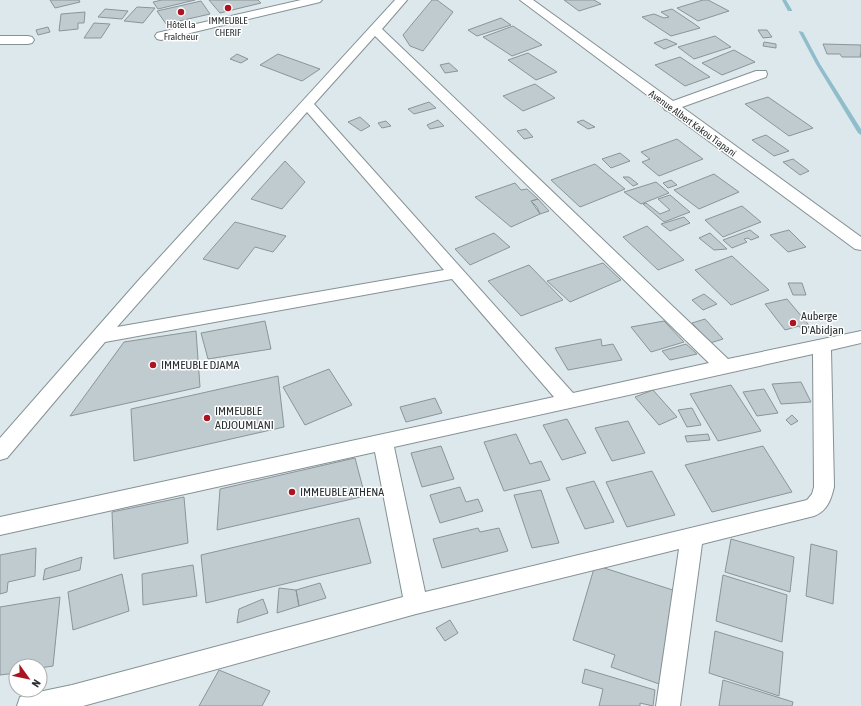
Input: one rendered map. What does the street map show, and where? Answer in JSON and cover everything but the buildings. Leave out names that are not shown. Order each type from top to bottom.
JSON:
[{"type":"street","points":[[161,36],[316,0]]},
{"type":"street","points":[[0,452],[98,337],[402,0]]},
{"type":"street","name":"Avenue Albert Kakou Tiapani","points":[[526,0],[861,245]]},
{"type":"street","points":[[376,30],[724,367]]},
{"type":"street","points":[[0,40],[28,40]]},
{"type":"street","points":[[670,106],[761,74]]},
{"type":"street","points":[[307,104],[569,401]]},
{"type":"street","points":[[98,337],[456,273]]},
{"type":"street","points":[[0,526],[861,337]]},
{"type":"street","points":[[29,706],[74,701],[416,604],[814,507],[821,498],[824,487],[822,346]]},
{"type":"street","points":[[380,442],[385,449],[416,604]]},
{"type":"street","points":[[668,706],[692,537]]},
{"type":"waterway","points":[[784,0],[790,10]]},
{"type":"waterway","points":[[801,32],[818,64],[861,133]]},
{"type":"place","name":"IMMEUBLE CHERIF","points":[[228,8]]},
{"type":"place","name":"Hôtel la Fraîcheur","points":[[181,12]]},
{"type":"place","name":"Auberge D'Abidjan","points":[[793,323]]},
{"type":"place","name":"IMMEUBLE DJAMA","points":[[153,365]]},
{"type":"place","name":"IMMEUBLE ADJOUMLANI","points":[[207,418]]},
{"type":"place","name":"IMMEUBLE ATHENA","points":[[292,492]]}]
